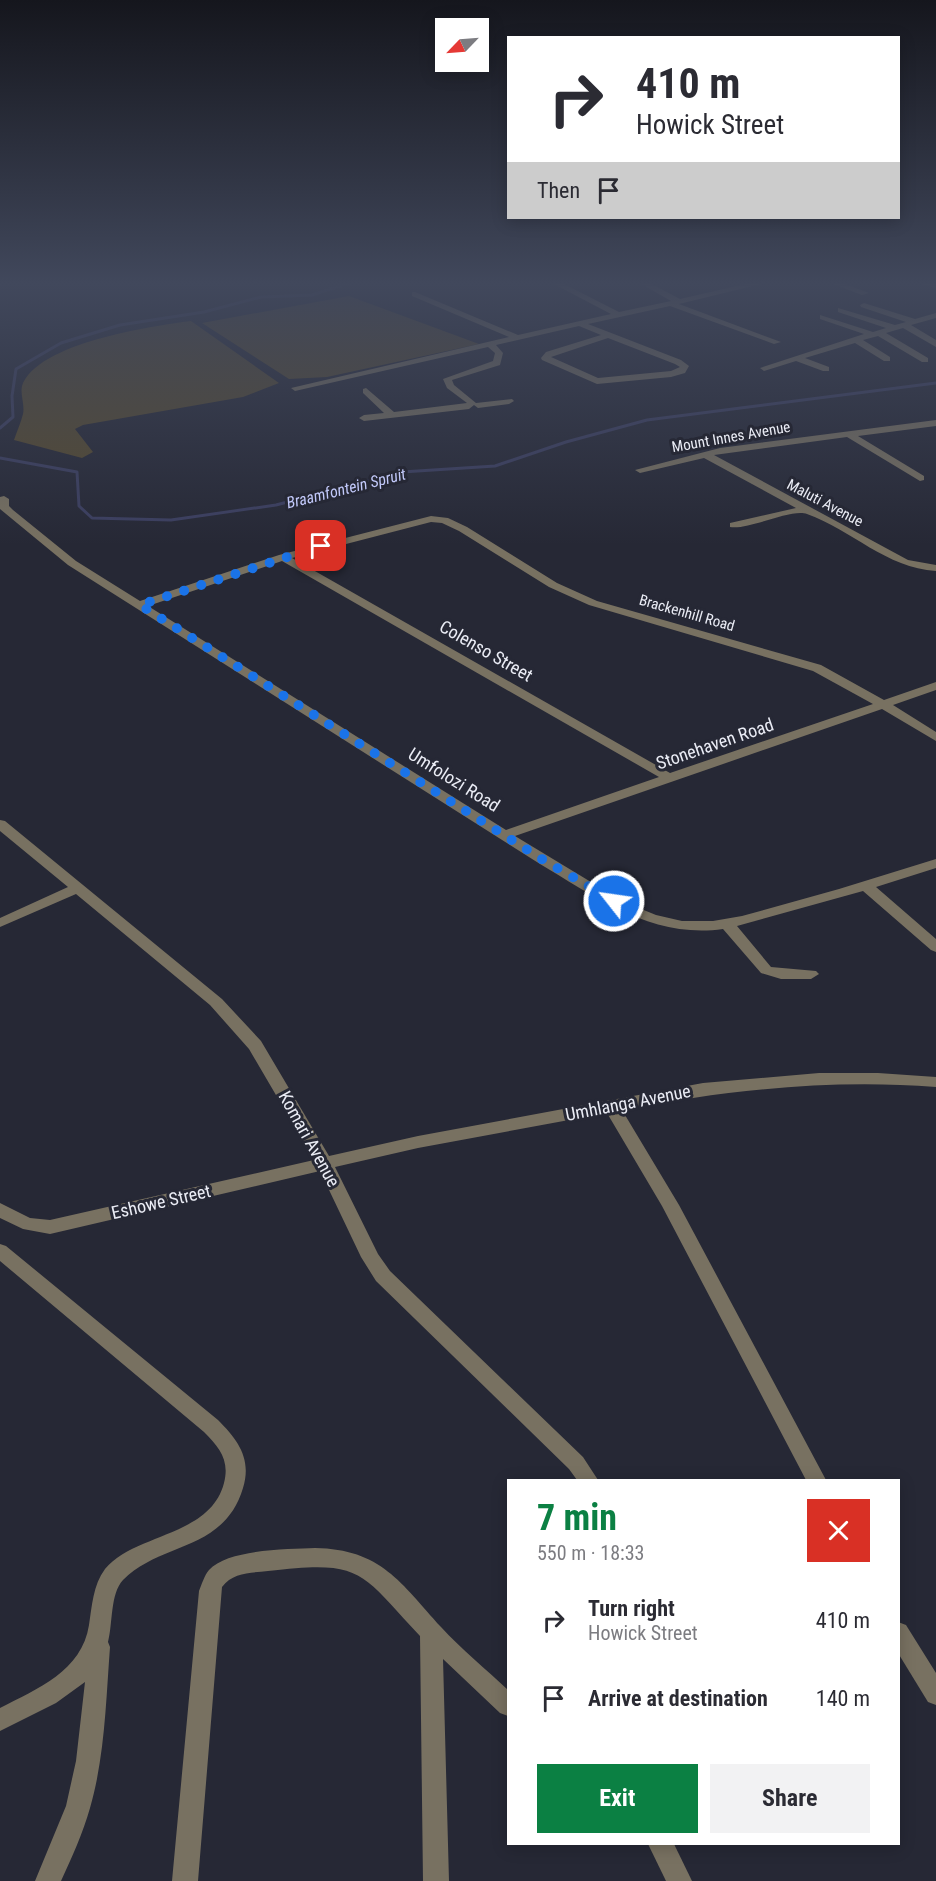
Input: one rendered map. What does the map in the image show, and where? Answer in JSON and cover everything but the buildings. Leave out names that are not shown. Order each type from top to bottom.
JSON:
[{"type":"street","points":[[295,388],[374,370]]},
{"type":"street","points":[[473,404],[450,386],[447,379],[478,370]]},
{"type":"street","points":[[572,370],[597,381],[671,374],[682,370]]},
{"type":"street","points":[[366,391],[391,414]]},
{"type":"street","points":[[364,418],[509,401]]},
{"type":"street","name":"Mount Innes Avenue","points":[[640,470],[704,454],[936,423]]},
{"type":"street","points":[[848,434],[920,478]]},
{"type":"street","name":"Maluti Avenue","points":[[704,454],[904,562],[913,566],[936,568]]},
{"type":"street","name":"Umfolozi Road","points":[[4,499],[3,505],[9,512],[52,547],[140,605],[505,835],[614,901],[650,918],[687,927],[727,924],[867,887],[936,863]]},
{"type":"street","points":[[734,525],[805,509]]},
{"type":"street","name":"Brackenhill Road","points":[[283,557],[431,519],[444,520],[463,529],[574,596],[621,612],[798,661],[833,676],[936,737]]},
{"type":"street","points":[[140,605],[283,557]]},
{"type":"street","name":"Colenso Street","points":[[283,557],[669,778]]},
{"type":"street","name":"Stonehaven Road","points":[[505,835],[936,686]]},
{"type":"street","name":"Komari Avenue","points":[[0,824],[216,1002],[236,1023],[269,1066],[324,1162],[370,1257],[383,1276],[576,1463],[587,1479]]},
{"type":"street","points":[[867,887],[936,947]]},
{"type":"street","points":[[0,924],[78,888]]},
{"type":"street","points":[[727,924],[766,970],[781,974],[811,974]]},
{"type":"street","name":"Umhlanga Avenue","points":[[324,1162],[703,1089],[769,1082],[834,1079],[936,1082]]},
{"type":"street","points":[[611,1106],[670,1205],[815,1479]]},
{"type":"street","name":"Eshowe Street","points":[[0,1209],[20,1223],[32,1227],[50,1227],[324,1162]]},
{"type":"street","points":[[0,1251],[211,1426],[234,1450],[236,1468],[233,1492],[216,1517],[200,1528],[142,1556],[115,1573],[106,1588],[94,1707],[82,1786],[72,1824],[48,1881]]},
{"type":"street","points":[[185,1881],[210,1591],[216,1576],[229,1567],[306,1558],[348,1560],[363,1566],[386,1582],[430,1632],[507,1704]]},
{"type":"street","points":[[0,1720],[52,1694],[70,1682],[92,1658],[100,1632]]},
{"type":"street","points":[[430,1632],[436,1881]]},
{"type":"street","points":[[900,1635],[936,1694]]},
{"type":"street","points":[[661,1845],[673,1865],[679,1881]]},
{"type":"shaded area","points":[[260,370],[279,383],[243,397],[83,425],[75,429],[93,452],[82,458],[14,440],[23,414],[22,386],[32,371]]},
{"type":"shaded area","points":[[275,370],[360,370],[327,377],[289,379]]},
{"type":"waterway","points":[[0,428],[13,417],[12,396],[16,370]]},
{"type":"waterway","name":"Braamfontein Spruit","points":[[0,458],[77,472],[79,506],[92,518],[171,520],[276,505],[402,472],[495,466],[566,442],[647,420],[936,383]]},
{"type":"route","points":[[321,546],[229,574],[140,605],[545,861],[614,901]]}]
